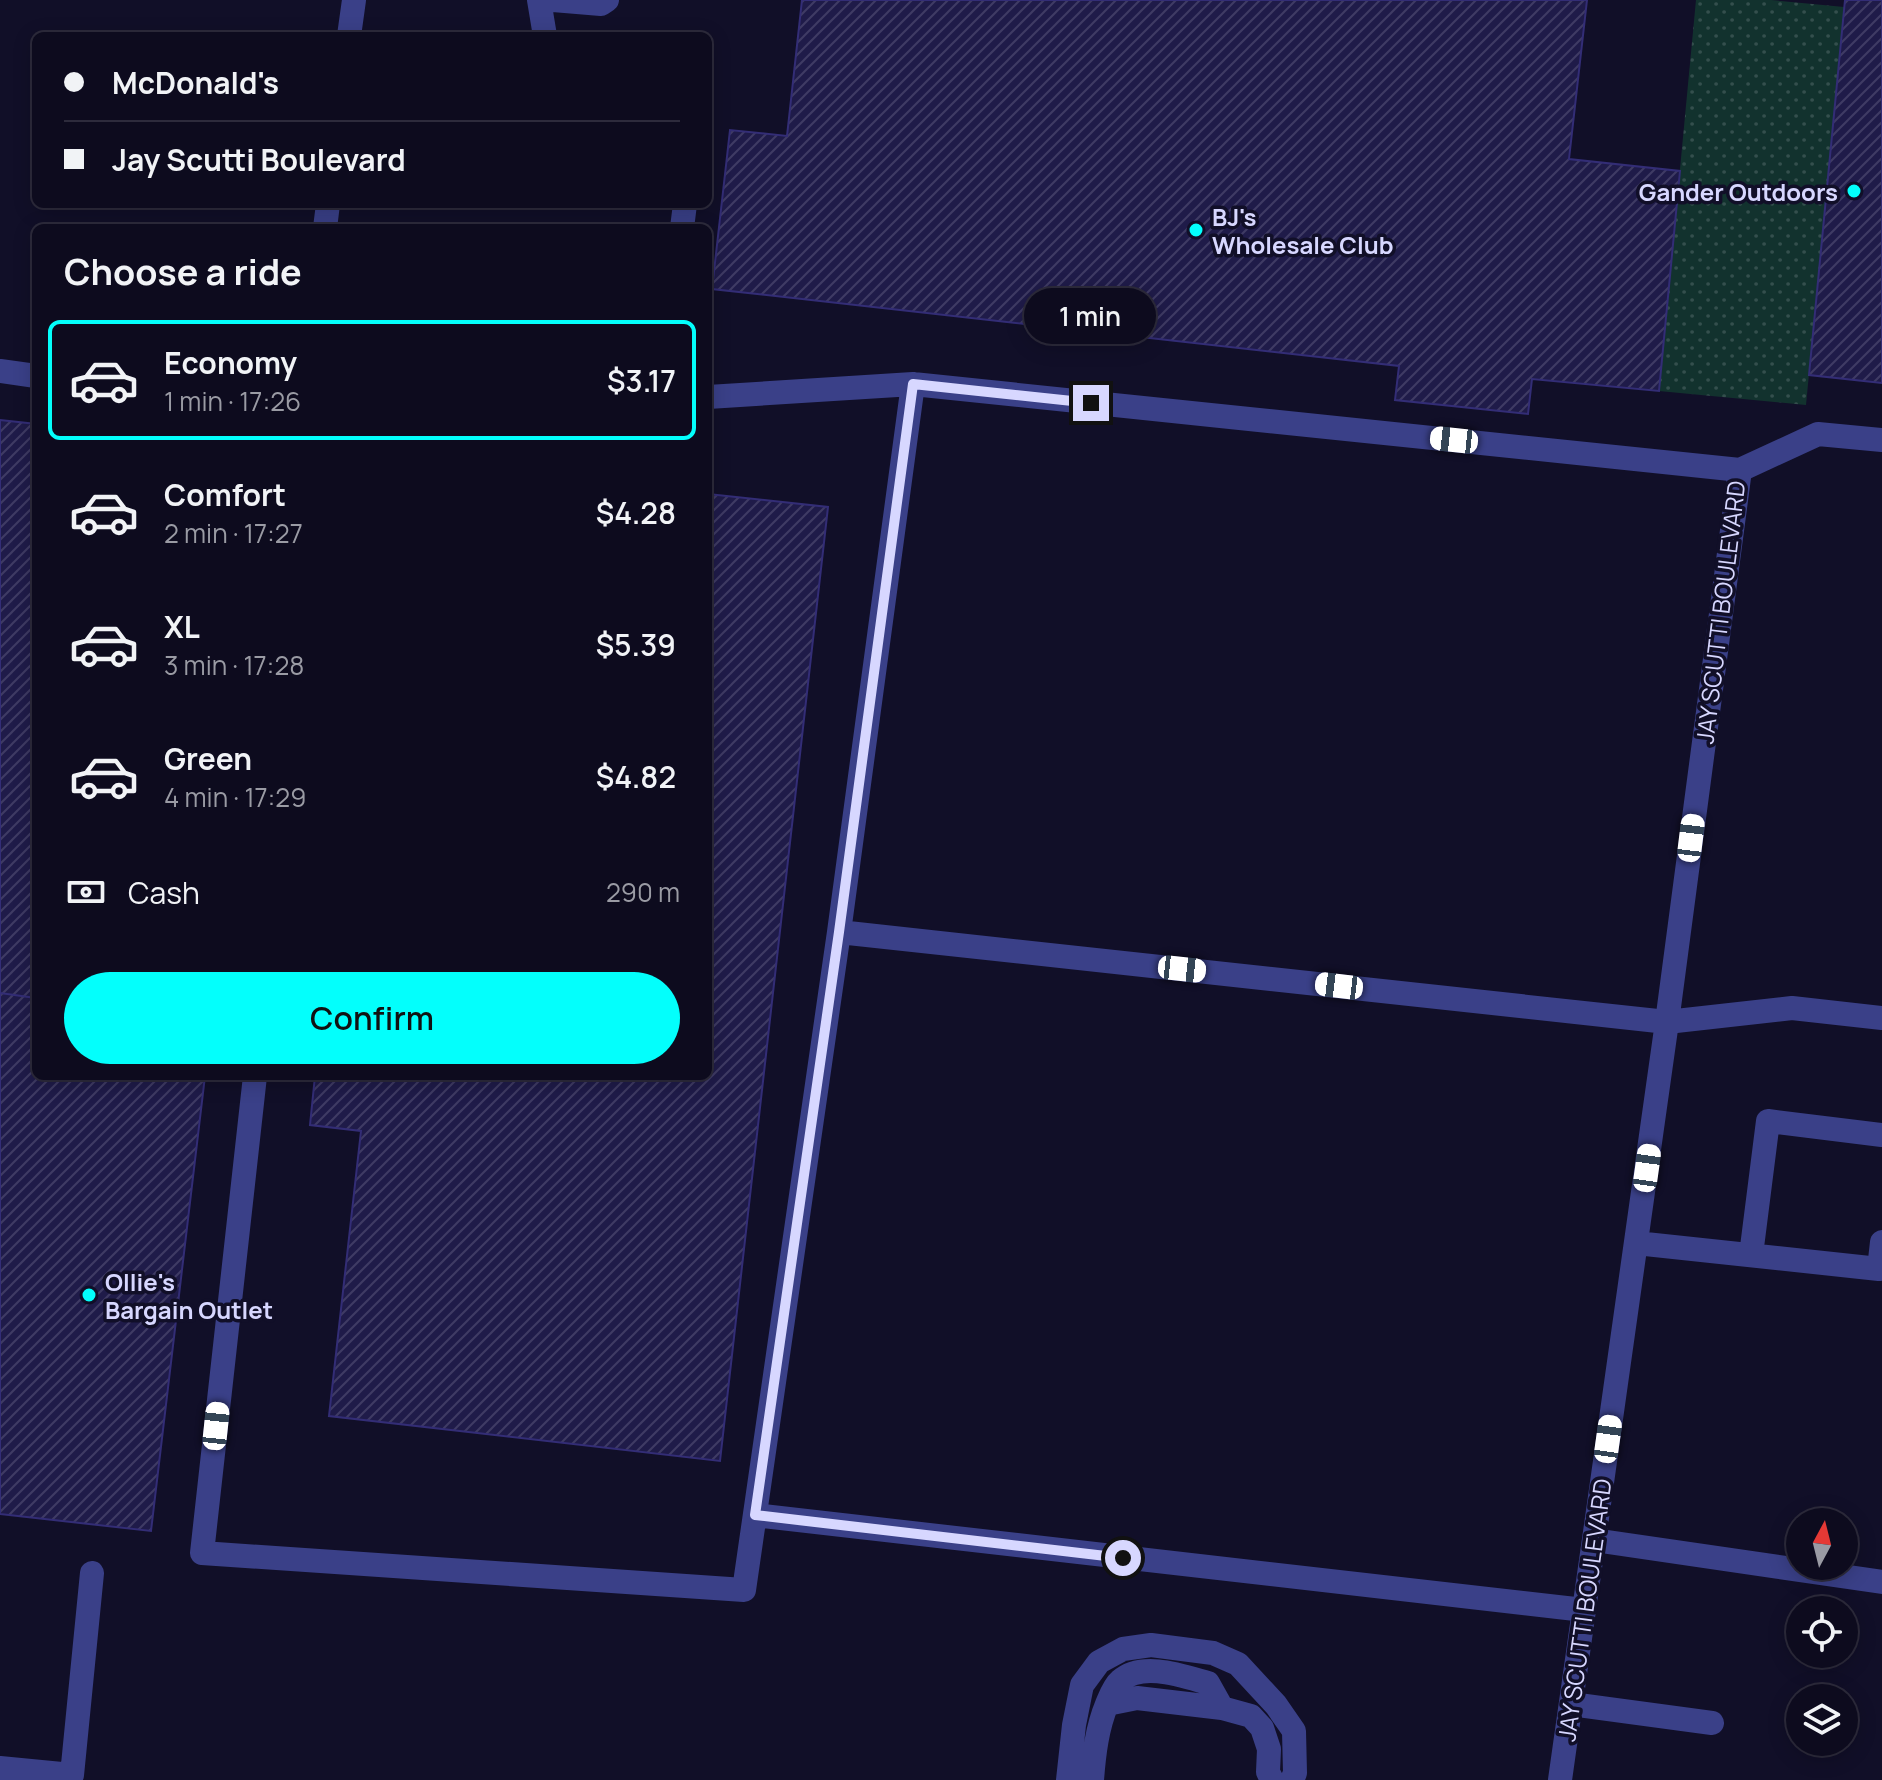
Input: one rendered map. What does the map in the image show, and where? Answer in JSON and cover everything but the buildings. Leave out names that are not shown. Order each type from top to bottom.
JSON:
[{"type":"street","points":[[350,32],[354,0]]},
{"type":"street","points":[[539,0],[544,32]]},
{"type":"street","points":[[553,0],[601,4],[607,0]]},
{"type":"street","points":[[0,371],[32,375]]},
{"type":"street","points":[[255,1080],[202,1553],[744,1590],[839,932],[913,384]]},
{"type":"street","name":"JAY SCUTTI BOULEVARD","points":[[712,397],[913,384],[1740,470],[1667,1022],[1560,1780]]},
{"type":"street","points":[[1740,470],[1818,434],[1882,440]]},
{"type":"street","points":[[839,932],[1667,1022],[1792,1008],[1882,1018]]},
{"type":"street","points":[[1751,1255],[1768,1121],[1882,1135]]},
{"type":"street","points":[[1636,1243],[1879,1269],[1882,1242]]},
{"type":"street","points":[[755,1515],[1584,1610]]},
{"type":"street","points":[[1594,1540],[1882,1582]]},
{"type":"street","points":[[0,1768],[72,1775],[92,1573]]},
{"type":"street","points":[[1068,1780],[1082,1685],[1099,1662],[1123,1649],[1151,1645],[1213,1653],[1238,1664],[1276,1705],[1294,1731],[1295,1773],[1292,1780]]},
{"type":"street","points":[[1092,1780],[1095,1745],[1107,1704],[1137,1698],[1222,1708],[1251,1716],[1262,1728],[1269,1749],[1268,1772],[1272,1780]]},
{"type":"street","points":[[1571,1704],[1712,1723]]},
{"type":"green space","points":[[1696,0],[1771,0],[1844,7],[1806,405],[1659,391]]},
{"type":"place","name":"Gander Outdoors","points":[[1854,191]]},
{"type":"place","name":"BJ's Wholesale Club","points":[[1196,230]]},
{"type":"place","name":"Ollie's Bargain Outlet","points":[[89,1295]]},
{"type":"route","points":[[1091,403],[913,384],[839,932],[755,1515],[1123,1558]]}]
